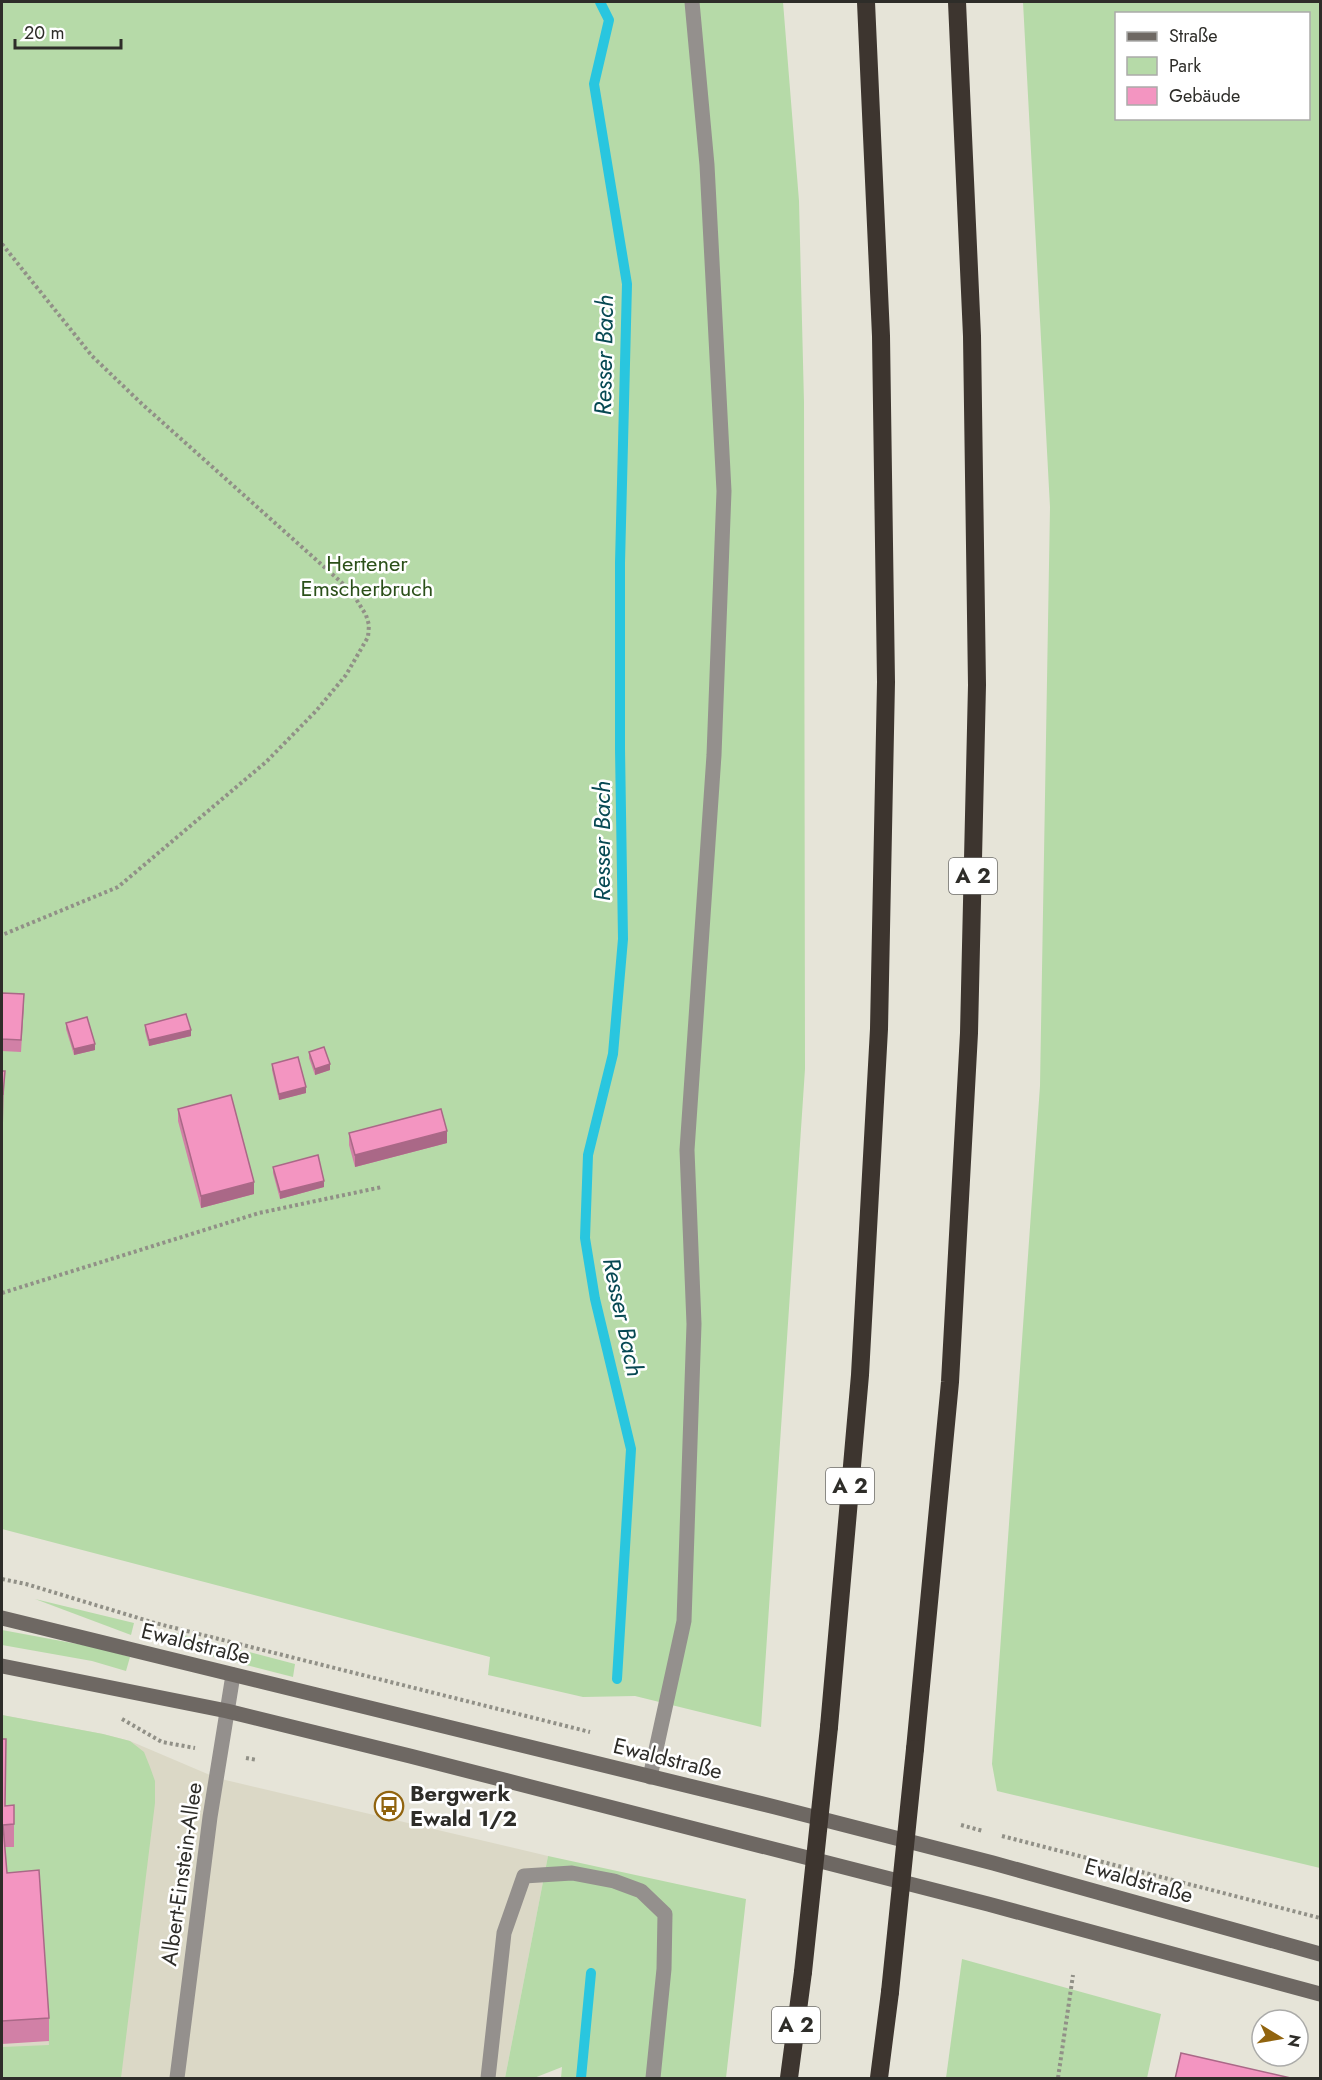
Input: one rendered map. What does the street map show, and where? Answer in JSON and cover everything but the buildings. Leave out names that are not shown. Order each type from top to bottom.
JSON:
[{"type":"highway","name":"A 2","points":[[789,2079],[803,1972],[829,1727],[860,1375],[879,1029],[886,682],[881,336],[866,2]]},
{"type":"highway","name":"A 2","points":[[879,2079],[915,1749],[950,1382],[970,1022],[977,685],[972,336],[957,2]]},
{"type":"main road","name":"Ewaldstraße","points":[[2,1618],[993,1863],[1320,1954]]},
{"type":"main road","points":[[2,1666],[227,1711],[988,1904],[1320,1994]]},
{"type":"street","points":[[650,1777],[684,1621],[694,1324],[687,1150],[714,755],[724,491],[707,165],[692,2]]},
{"type":"street","name":"Albert-Einstein-Allee","points":[[177,2079],[210,1817],[233,1675]]},
{"type":"street","points":[[488,2079],[504,1933],[524,1876],[572,1873],[614,1881],[641,1891],[665,1914],[664,1969],[653,2079]]},
{"type":"path","points":[[2,244],[92,356],[142,404],[351,591],[369,625],[368,637],[346,675],[316,711],[266,762],[212,809],[118,886],[2,935]]},
{"type":"path","points":[[2,1293],[259,1213],[382,1187]]},
{"type":"path","points":[[2,1579],[27,1584],[166,1625],[598,1734]]},
{"type":"path","points":[[969,1827],[990,1833]]},
{"type":"path","points":[[1001,1835],[1320,1918]]},
{"type":"path","points":[[1058,2079],[1073,1975]]},
{"type":"shaded area","points":[[2,1715],[130,1741],[217,1778],[548,1856],[505,2078],[2,2078]]},
{"type":"green space","name":"Hertener Emscherbruch","points":[[2,2],[783,2],[799,201],[804,402],[805,1069],[761,1727],[635,1696],[583,1697],[488,1675],[490,1657],[2,1529]]},
{"type":"green space","points":[[1023,2],[1320,2],[1320,1868],[997,1791],[992,1764],[1040,1086],[1050,507]]},
{"type":"green space","points":[[35,1599],[134,1623],[131,1635]]},
{"type":"green space","points":[[2,1630],[99,1648],[130,1657],[126,1671],[92,1661],[2,1645]]},
{"type":"green space","points":[[172,1632],[295,1664],[293,1677],[168,1645]]},
{"type":"green space","points":[[2,1715],[130,1741],[144,1752],[155,1781],[155,1803],[121,2078],[2,2078],[2,2047],[49,2045],[39,1893],[7,1896],[3,1847],[14,1847],[14,1828],[5,1828],[6,1761],[2,1761]]},
{"type":"green space","points":[[548,1856],[746,1899],[726,2078],[561,2078],[562,2067],[534,2078],[505,2078]]},
{"type":"green space","points":[[962,1959],[1161,2014],[1147,2078],[946,2078]]},
{"type":"waterway","name":"Resser Bach","points":[[600,2],[609,20],[594,84],[627,284],[620,563],[623,939],[613,1054],[588,1155],[585,1238],[595,1299],[631,1449],[617,1679]]},
{"type":"waterway","name":"Resser Bach","points":[[581,2078],[591,1973]]},
{"type":"place","name":"Bergwerk Ewald 1/2","points":[[389,1806]]}]
